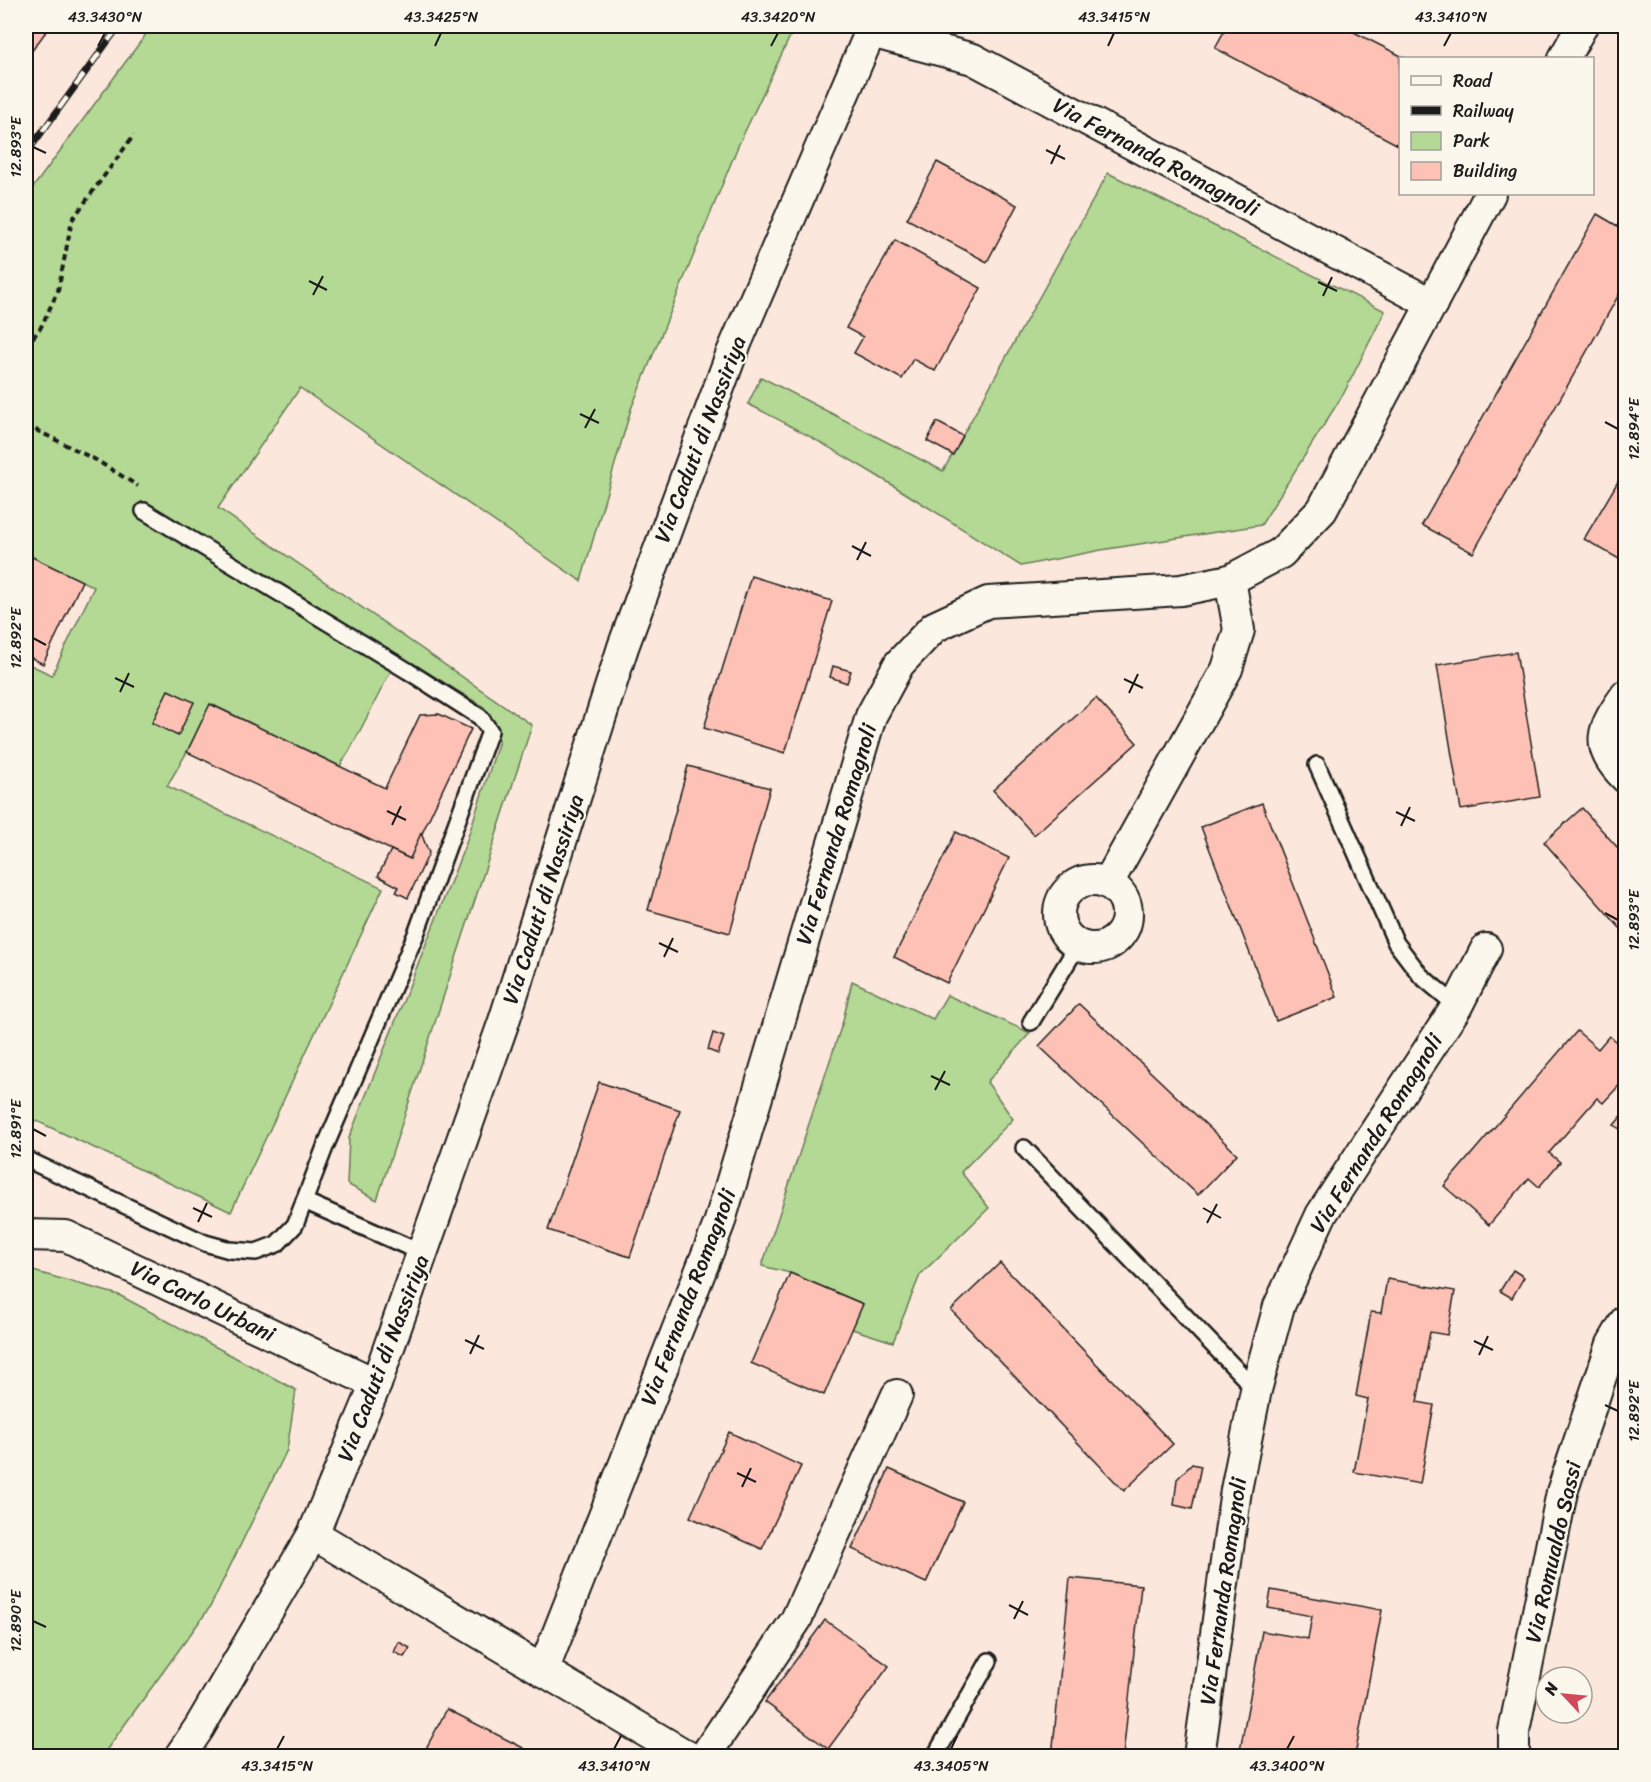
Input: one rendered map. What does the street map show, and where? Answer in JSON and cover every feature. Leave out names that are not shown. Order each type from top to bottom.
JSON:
[{"type":"street","points":[[1565,57],[1582,26]]},
{"type":"street","name":"Via Fernanda Romagnoli","points":[[872,29],[973,60],[1432,304]]},
{"type":"street","name":"Via Caduti di Nassiriya","points":[[180,1756],[199,1728],[313,1534],[376,1384],[504,1021],[623,647],[731,354],[872,29]]},
{"type":"street","name":"Via Fernanda Romagnoli","points":[[543,1671],[719,1224],[871,716],[899,664],[934,627],[988,602],[1181,590],[1230,580],[1281,553],[1322,510],[1489,195]]},
{"type":"street","points":[[1108,883],[1227,669],[1239,630],[1230,580]]},
{"type":"street","points":[[1626,695],[1610,718],[1605,731],[1605,745],[1608,758],[1626,778]]},
{"type":"street","points":[[1095,880],[1108,883],[1119,891],[1126,903],[1128,916],[1124,930],[1116,940],[1104,947],[1091,949],[1078,945],[1067,937],[1060,926],[1059,912],[1062,899],[1070,888],[1082,881],[1095,880]]},
{"type":"street","name":"Via Fernanda Romagnoli","points":[[1199,1756],[1236,1490],[1256,1390],[1279,1306],[1321,1215],[1457,1006],[1486,949]]},
{"type":"street","name":"Via Carlo Urbani","points":[[26,1235],[66,1236],[376,1384]]},
{"type":"street","name":"Via Romualdo Sassi","points":[[1514,1756],[1514,1731],[1562,1492],[1612,1344],[1626,1320]]},
{"type":"street","points":[[705,1756],[796,1620],[897,1395]]},
{"type":"street","points":[[313,1534],[687,1756]]},
{"type":"lane","points":[[26,1159],[205,1243],[230,1250],[256,1252],[277,1244],[295,1225],[325,1147],[416,934],[490,731],[480,717],[408,671],[144,511]]},
{"type":"lane","points":[[1317,765],[1396,943],[1421,976],[1457,1006]]},
{"type":"lane","points":[[1031,1022],[1078,945]]},
{"type":"lane","points":[[1024,1148],[1256,1390]]},
{"type":"lane","points":[[304,1201],[423,1253]]},
{"type":"lane","points":[[935,1756],[989,1661]]},
{"type":"path","points":[[26,346],[40,329],[58,291],[72,220],[134,135]]},
{"type":"path","points":[[26,425],[96,460],[141,488],[144,511]]},
{"type":"green space","points":[[152,26],[795,26],[738,146],[631,409],[581,581],[300,388],[218,508],[532,725],[377,1200],[347,1184],[349,1138],[466,843],[499,741],[484,707],[399,655],[340,766],[211,704],[167,786],[383,888],[231,1212],[26,1116],[26,663],[52,675],[94,587],[26,554],[26,197]]},
{"type":"green space","points":[[1108,173],[1385,311],[1344,393],[1261,525],[1101,550],[1021,566],[853,461],[748,404],[761,377],[943,471]]},
{"type":"green space","points":[[852,981],[933,1019],[947,995],[1030,1033],[987,1082],[1013,1119],[961,1172],[989,1208],[920,1275],[893,1342],[852,1329],[863,1304],[790,1273],[762,1266],[843,1021]]},
{"type":"green space","points":[[26,1269],[119,1295],[296,1390],[287,1450],[210,1607],[102,1756],[26,1756]]},
{"type":"building","points":[[26,26],[50,26],[26,59]]},
{"type":"building","points":[[1227,26],[1342,26],[1403,57],[1399,57],[1399,145],[1215,48]]},
{"type":"building","points":[[937,162],[1017,205],[987,262],[907,219]]},
{"type":"building","points":[[1597,214],[1626,231],[1626,282],[1473,553],[1422,525]]},
{"type":"building","points":[[895,240],[981,288],[935,371],[913,359],[902,379],[854,353],[863,337],[846,328]]},
{"type":"building","points":[[937,422],[963,436],[953,455],[927,441]]},
{"type":"building","points":[[1626,468],[1626,563],[1584,539]]},
{"type":"building","points":[[26,554],[82,581],[43,664],[26,655]]},
{"type":"building","points":[[751,576],[832,601],[785,753],[704,728]]},
{"type":"building","points":[[1516,652],[1540,797],[1461,810],[1437,665]]},
{"type":"building","points":[[833,666],[851,671],[847,683],[830,677]]},
{"type":"building","points":[[168,690],[194,702],[178,736],[152,723]]},
{"type":"building","points":[[1096,698],[1137,743],[1034,835],[993,790]]},
{"type":"building","points":[[210,704],[385,788],[420,715],[439,714],[471,729],[410,859],[187,752]]},
{"type":"building","points":[[688,766],[770,788],[730,933],[648,910]]},
{"type":"building","points":[[1262,803],[1337,997],[1276,1021],[1201,827]]},
{"type":"building","points":[[1582,808],[1626,857],[1626,923],[1620,928],[1544,842]]},
{"type":"building","points":[[956,832],[1009,858],[947,983],[894,957]]},
{"type":"building","points":[[421,833],[429,853],[408,898],[396,892],[399,887],[378,876],[391,850],[410,859]]},
{"type":"building","points":[[1079,1004],[1237,1154],[1198,1195],[1039,1046]]},
{"type":"building","points":[[1577,1031],[1598,1049],[1609,1036],[1626,1050],[1626,1078],[1603,1103],[1597,1098],[1549,1153],[1560,1162],[1539,1187],[1529,1178],[1489,1225],[1444,1186]]},
{"type":"building","points":[[713,1033],[724,1037],[718,1054],[708,1050]]},
{"type":"building","points":[[599,1082],[680,1110],[630,1257],[548,1230]]},
{"type":"building","points":[[1626,1111],[1626,1128],[1623,1131],[1614,1125]]},
{"type":"building","points":[[1000,1263],[1173,1444],[1124,1491],[951,1310]]},
{"type":"building","points":[[1513,1270],[1524,1277],[1512,1298],[1500,1291]]},
{"type":"building","points":[[790,1273],[863,1304],[824,1395],[751,1363]]},
{"type":"building","points":[[1387,1279],[1455,1291],[1447,1335],[1430,1332],[1417,1402],[1434,1405],[1420,1484],[1354,1472],[1368,1399],[1356,1396],[1371,1312],[1381,1313]]},
{"type":"building","points":[[729,1432],[801,1466],[762,1549],[690,1517]]},
{"type":"building","points":[[1192,1464],[1201,1466],[1192,1509],[1174,1505],[1177,1479]]},
{"type":"building","points":[[889,1469],[963,1502],[926,1583],[852,1549]]},
{"type":"building","points":[[1070,1578],[1141,1585],[1123,1756],[1052,1756]]},
{"type":"building","points":[[1271,1590],[1382,1610],[1355,1756],[1239,1756],[1262,1631],[1308,1639],[1312,1616],[1268,1608]]},
{"type":"building","points":[[825,1620],[889,1666],[828,1749],[765,1702]]},
{"type":"building","points":[[399,1642],[410,1648],[404,1657],[394,1652]]},
{"type":"building","points":[[447,1709],[533,1753],[539,1756],[422,1756]]},
{"type":"railway","points":[[26,154],[119,26]]}]
